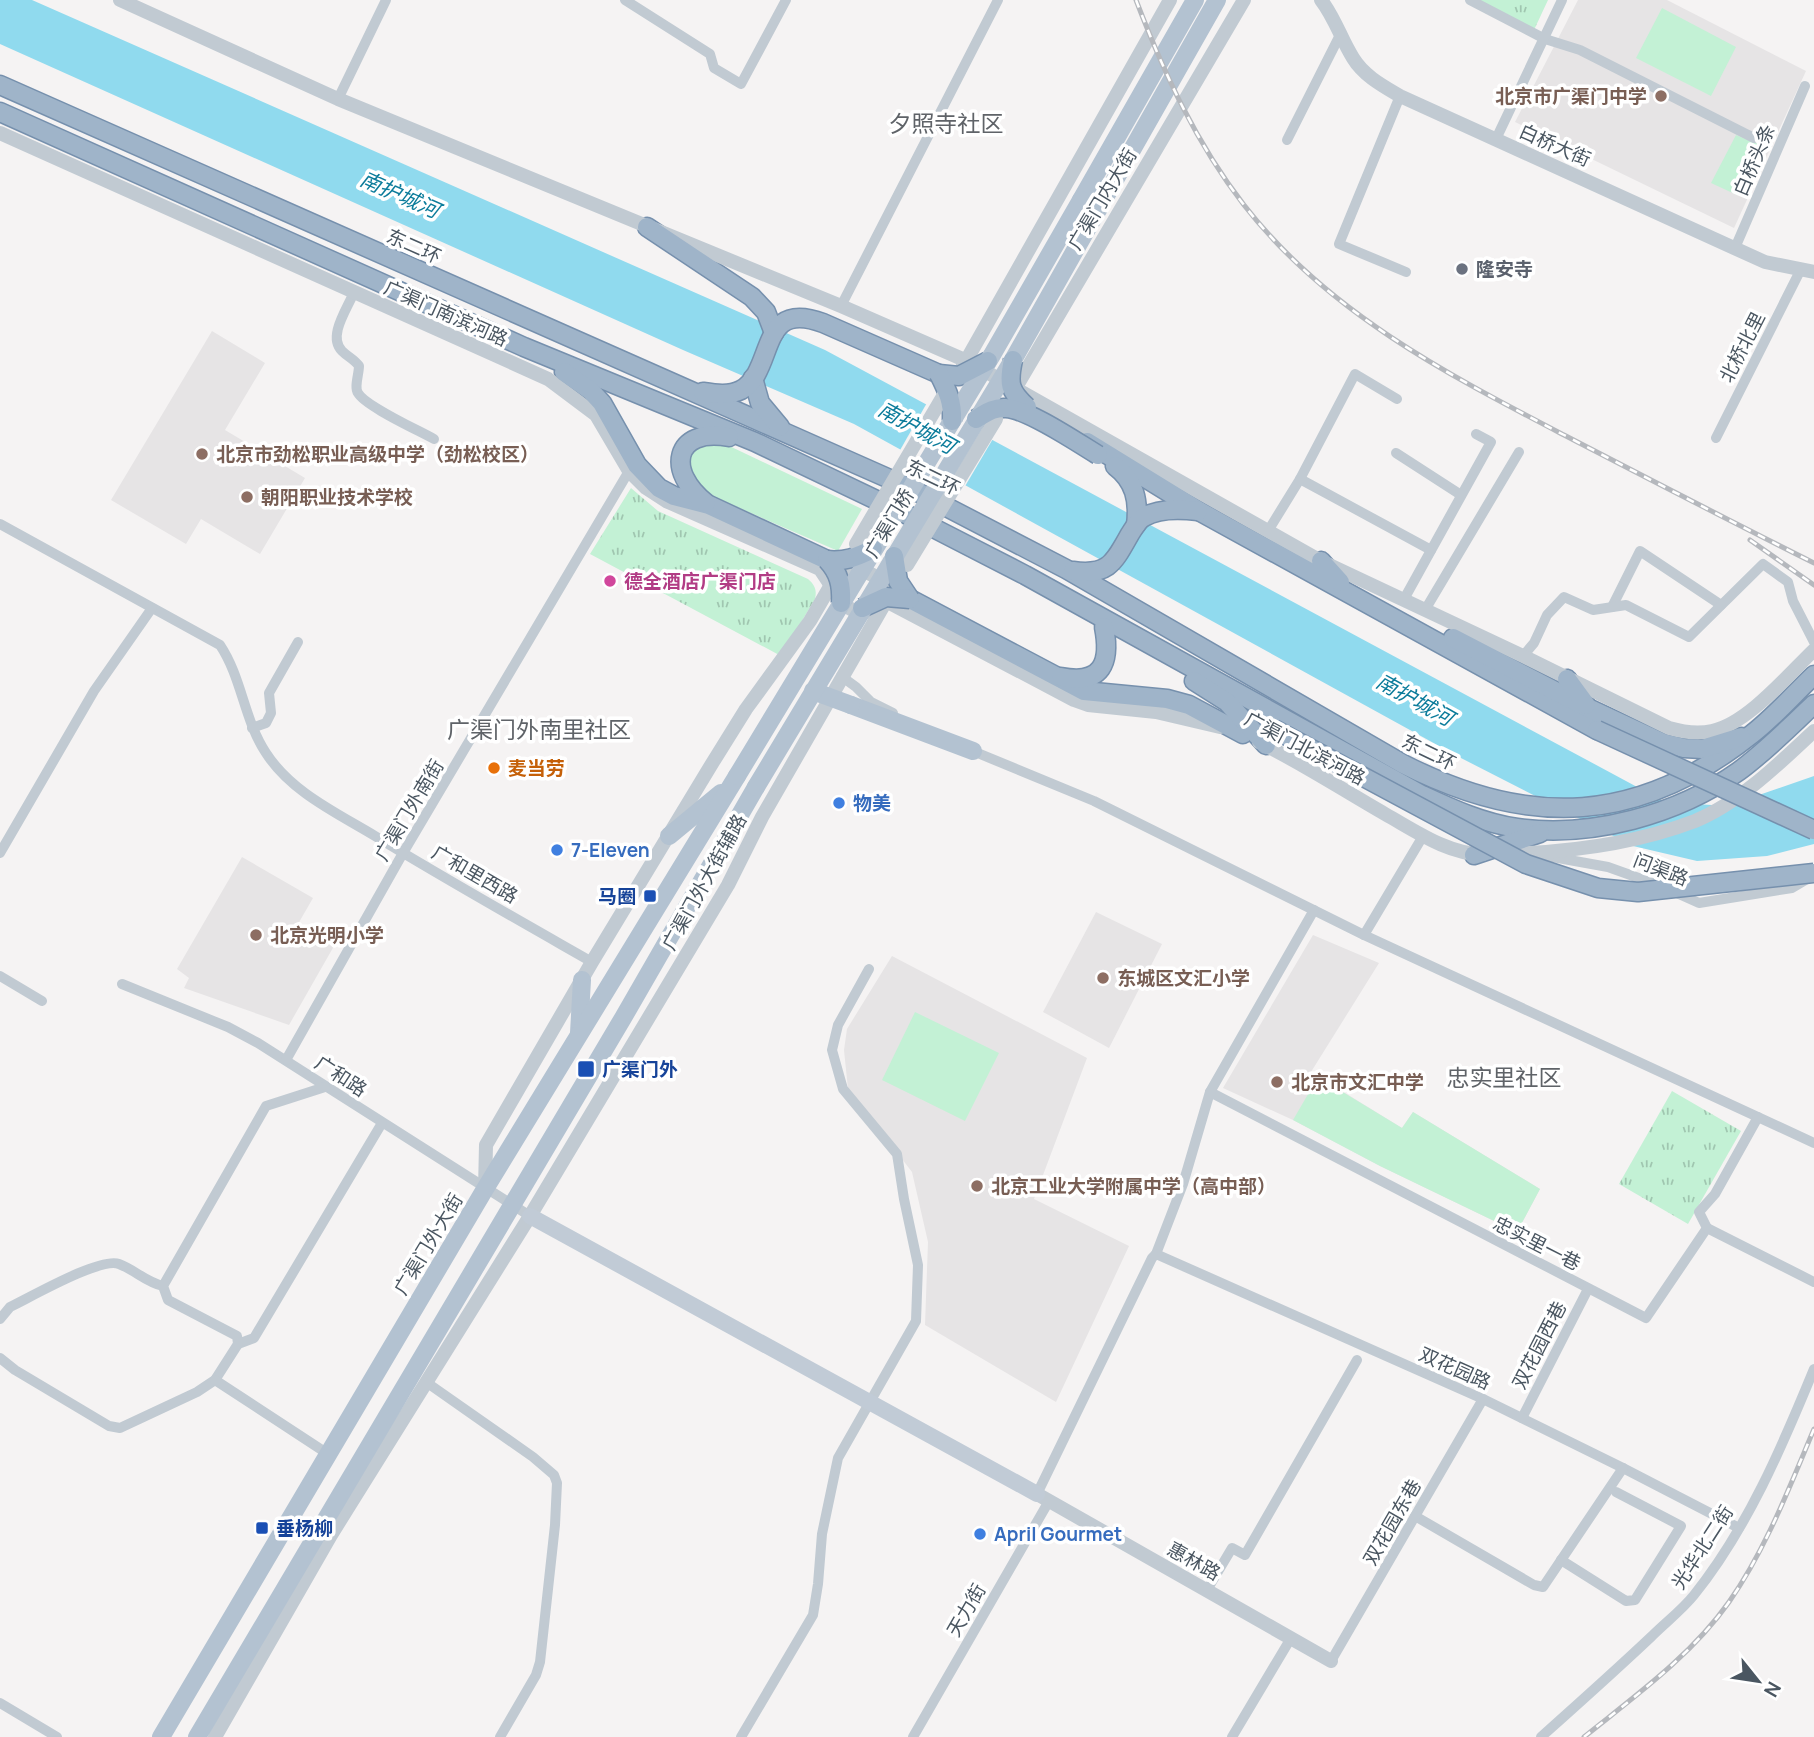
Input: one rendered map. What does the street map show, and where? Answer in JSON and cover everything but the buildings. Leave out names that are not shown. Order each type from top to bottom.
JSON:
[{"type":"highway","name":"东二环","points":[[0,85],[910,488],[1066,569],[1403,764],[1436,781],[1474,795],[1510,804],[1553,808],[1588,807],[1627,800],[1673,785],[1720,759],[1755,733],[1814,675]]},
{"type":"highway","name":"东二环","points":[[0,112],[524,347],[755,442],[914,518],[1025,575],[1422,795],[1481,820],[1516,828],[1550,829],[1591,827],[1638,818],[1690,799],[1738,772],[1814,704]]},
{"type":"highway","points":[[647,227],[752,297],[766,312],[774,333]]},
{"type":"highway","points":[[688,391],[723,394],[744,389],[753,378],[774,333],[786,322],[796,318],[815,320],[939,374],[960,376],[988,361]]},
{"type":"highway","points":[[524,347],[591,391],[602,403],[637,465],[659,488],[674,496],[709,505],[834,564]]},
{"type":"highway","points":[[1013,360],[1009,378],[1012,390],[1027,407],[1199,511],[1350,593],[1400,610],[1588,708],[1663,743],[1684,748],[1702,748],[1755,733]]},
{"type":"highway","points":[[939,374],[953,407],[952,421]]},
{"type":"highway","points":[[753,378],[760,403],[785,432]]},
{"type":"highway","points":[[976,419],[992,410],[1008,408],[1024,412],[1120,469],[1137,494],[1136,525]]},
{"type":"highway","points":[[709,505],[693,493],[683,476],[680,455],[685,446],[692,439],[704,435],[755,442]]},
{"type":"highway","points":[[1066,569],[1099,572],[1114,563],[1136,525],[1144,517],[1166,510],[1199,511]]},
{"type":"highway","points":[[834,564],[854,558],[864,546]]},
{"type":"highway","points":[[901,561],[898,581],[910,598],[1049,674],[1084,691],[1135,694],[1189,705],[1243,734]]},
{"type":"highway","points":[[1321,562],[1350,593]]},
{"type":"highway","points":[[834,564],[841,583],[841,603]]},
{"type":"highway","points":[[1025,575],[1227,702],[1270,737],[1526,864],[1598,888],[1638,892],[1814,874]]},
{"type":"highway","points":[[862,608],[886,597],[910,598]]},
{"type":"highway","points":[[1400,610],[1597,730],[1814,830]]},
{"type":"highway","points":[[1049,674],[1072,679],[1093,676],[1100,670],[1106,659],[1108,645],[1104,626]]},
{"type":"highway","points":[[1567,679],[1588,708]]},
{"type":"highway","points":[[1474,855],[1550,829]]},
{"type":"main road","name":"广渠门内大街","points":[[1081,200],[1195,0]]},
{"type":"main road","name":"广渠门内大街","points":[[1099,208],[1217,0]]},
{"type":"main road","name":"广渠门桥","points":[[735,780],[841,603],[864,546],[952,421],[1081,200]]},
{"type":"main road","name":"广渠门桥","points":[[513,1205],[862,608],[901,561],[976,419],[1013,360],[1099,208]]},
{"type":"main road","points":[[813,691],[973,751]]},
{"type":"main road","points":[[669,836],[735,780]]},
{"type":"main road","name":"广渠门外大街","points":[[161,1737],[485,1189],[735,780]]},
{"type":"main road","points":[[579,1037],[582,980]]},
{"type":"main road","points":[[197,1737],[513,1205]]},
{"type":"main road","points":[[530,1216],[871,1401],[1043,1498]]},
{"type":"street","points":[[120,0],[338,99],[967,360],[1268,531],[1400,610],[1425,610],[1669,728],[1684,732],[1714,731],[1730,725],[1814,650]]},
{"type":"street","points":[[338,99],[386,0]]},
{"type":"street","points":[[625,0],[710,54],[714,68],[741,84],[786,0]]},
{"type":"street","points":[[841,306],[998,0]]},
{"type":"street","name":"广渠门内大街","points":[[945,393],[967,360],[1170,0]]},
{"type":"street","name":"广渠门内大街","points":[[996,419],[1244,0]]},
{"type":"street","name":"白桥大街","points":[[1322,0],[1353,59],[1372,79],[1400,96],[1765,261],[1807,272]]},
{"type":"street","points":[[1471,0],[1545,39],[1580,50],[1754,138]]},
{"type":"street","points":[[1496,139],[1562,0]]},
{"type":"street","points":[[1287,140],[1341,33]]},
{"type":"street","name":"白桥头条","points":[[1735,248],[1805,86]]},
{"type":"street","points":[[1400,96],[1339,244],[1406,272]]},
{"type":"street","name":"广渠门南滨河路","points":[[0,133],[548,379],[596,415],[629,471],[646,488],[666,501],[820,569],[844,605],[856,612],[866,612],[888,598]]},
{"type":"street","name":"北桥北里","points":[[1716,438],[1807,272]]},
{"type":"street","points":[[354,292],[336,340],[341,350],[359,366],[356,388],[358,395],[434,439]]},
{"type":"street","points":[[1268,531],[1300,479],[1356,374],[1397,399]]},
{"type":"street","name":"广渠门桥","points":[[864,546],[945,393]]},
{"type":"street","name":"广渠门桥","points":[[901,561],[996,419]]},
{"type":"street","points":[[1400,610],[1491,442],[1476,435]]},
{"type":"street","points":[[1425,610],[1519,452]]},
{"type":"street","points":[[1396,453],[1461,495]]},
{"type":"street","name":"广渠门外南街","points":[[286,1060],[403,853],[629,471]]},
{"type":"street","points":[[1300,479],[1431,550]]},
{"type":"street","name":"广和里西路","points":[[0,524],[220,646],[231,662],[252,729],[266,754],[298,787],[403,853],[592,962]]},
{"type":"street","points":[[1612,607],[1640,551],[1721,605]]},
{"type":"street","name":"广渠门外大街辅路","points":[[530,1216],[728,885],[762,817],[888,598],[901,561]]},
{"type":"street","points":[[485,1189],[486,1145],[592,962],[746,709],[810,621],[831,584],[834,564]]},
{"type":"street","name":"广渠门北滨河路","points":[[834,564],[865,570],[884,582],[888,598],[1074,700],[1088,705],[1190,718],[1243,734],[1270,737],[1423,835],[1474,855],[1553,853],[1607,846],[1697,820],[1758,782],[1814,731]]},
{"type":"street","points":[[1523,656],[1534,643],[1547,615],[1564,597],[1593,610],[1626,605],[1689,637],[1763,564],[1788,582],[1793,601],[1814,642]]},
{"type":"street","points":[[0,853],[94,691],[152,608]]},
{"type":"street","points":[[252,729],[266,723],[271,713],[269,693],[298,642]]},
{"type":"street","points":[[841,676],[871,702],[973,751],[1094,801],[1364,935],[1814,1143]]},
{"type":"street","points":[[1364,935],[1423,835]]},
{"type":"street","name":"问渠路","points":[[1534,853],[1608,867],[1699,903],[1792,888],[1814,874]]},
{"type":"street","points":[[1792,888],[1814,885]]},
{"type":"street","name":"天力街","points":[[913,1737],[1043,1498],[1154,1256],[1183,1184],[1210,1092],[1314,910]]},
{"type":"street","points":[[741,1737],[813,1615],[822,1534],[838,1458],[916,1321],[918,1265],[897,1154],[843,1089],[832,1050],[838,1025],[869,970]]},
{"type":"street","points":[[0,976],[42,1001]]},
{"type":"street","name":"广和路","points":[[122,984],[228,1027],[286,1060],[530,1216]]},
{"type":"street","points":[[238,1344],[237,1336],[229,1330],[168,1300],[163,1286],[266,1106],[325,1087]]},
{"type":"street","name":"忠实里一巷","points":[[1210,1092],[1646,1318],[1707,1228]]},
{"type":"street","points":[[1758,1117],[1715,1194],[1699,1212],[1707,1228],[1814,1282]]},
{"type":"street","points":[[0,1358],[15,1370],[109,1426],[120,1428],[197,1392],[215,1380],[238,1344],[254,1338],[382,1123]]},
{"type":"street","points":[[215,1737],[331,1535],[530,1216]]},
{"type":"street","name":"双花园路","points":[[1154,1256],[1483,1399],[1739,1528]]},
{"type":"street","points":[[0,1320],[10,1307],[100,1263],[120,1264],[154,1284],[163,1286]]},
{"type":"street","name":"双花园西巷","points":[[1522,1418],[1588,1289]]},
{"type":"street","points":[[1207,1590],[1232,1548],[1245,1555],[1357,1360]]},
{"type":"street","name":"光华北二街","points":[[1541,1737],[1692,1598],[1739,1528],[1791,1425],[1814,1369]]},
{"type":"street","points":[[215,1380],[328,1454]]},
{"type":"street","points":[[426,1382],[533,1457],[554,1475],[557,1483],[540,1662],[536,1675],[500,1737]]},
{"type":"street","name":"双花园东巷","points":[[1331,1661],[1483,1399]]},
{"type":"street","points":[[1415,1516],[1534,1585],[1543,1587],[1623,1468]]},
{"type":"street","points":[[1561,1560],[1626,1601],[1635,1600],[1681,1526],[1616,1492]]},
{"type":"street","name":"惠林路","points":[[1043,1498],[1331,1661]]},
{"type":"street","points":[[1232,1737],[1291,1638]]},
{"type":"street","points":[[0,1703],[57,1737]]},
{"type":"shaded area","name":"北京市广渠门中学","points":[[1578,0],[1667,0],[1806,71],[1734,228],[1515,122]]},
{"type":"shaded area","name":"北京市劲松职业高级中学（劲松校区）","points":[[212,331],[265,363],[225,430],[305,478],[260,554],[201,519],[186,544],[111,500]]},
{"type":"shaded area","name":"北京光明小学","points":[[242,857],[313,898],[298,924],[334,946],[289,1025],[184,988],[189,978],[177,969]]},
{"type":"shaded area","name":"东城区文汇小学","points":[[1096,912],[1162,944],[1109,1048],[1043,1012]]},
{"type":"shaded area","name":"北京市文汇中学","points":[[1313,935],[1379,963],[1311,1072],[1402,1128],[1413,1112],[1540,1189],[1517,1232],[1223,1088]]},
{"type":"shaded area","name":"北京工业大学附属中学（高中部）","points":[[892,956],[1087,1058],[1034,1199],[1129,1246],[1056,1402],[925,1325],[928,1242],[912,1172],[848,1089],[844,1050],[847,1029]]},
{"type":"green space","points":[[1478,0],[1548,0],[1534,30]]},
{"type":"green space","points":[[1662,8],[1736,47],[1711,96],[1636,58]]},
{"type":"green space","points":[[1736,135],[1760,145],[1737,195],[1711,183]]},
{"type":"green space","points":[[721,442],[862,509],[838,551],[698,490],[686,456],[694,446]]},
{"type":"green space","points":[[631,488],[658,511],[810,581],[816,590],[815,599],[781,656],[590,554]]},
{"type":"green space","points":[[915,1012],[999,1053],[965,1121],[882,1080]]},
{"type":"green space","points":[[1318,1077],[1402,1128],[1413,1112],[1540,1189],[1517,1232],[1380,1166],[1293,1120]]},
{"type":"green space","points":[[1672,1091],[1741,1131],[1688,1224],[1619,1184]]},
{"type":"water","name":"南护城河","points":[[0,0],[32,0],[825,350],[1665,802],[1727,806],[1814,776],[1814,844],[1767,856],[1697,861],[1633,846],[1459,757],[854,424],[0,44]]},
{"type":"pier","points":[[928,401],[994,437],[964,488],[899,452]]},
{"type":"railway","points":[[1136,0],[1182,107],[1211,157],[1244,205],[1277,243],[1313,278],[1351,309],[1433,364],[1520,412],[1814,563]]},
{"type":"railway","points":[[1750,540],[1814,585]]},
{"type":"railway","points":[[1584,1737],[1680,1658],[1729,1602],[1766,1540],[1814,1429]]},
{"type":"place","name":"北京市广渠门中学","points":[[1661,96]]},
{"type":"place","name":"隆安寺","points":[[1462,269]]},
{"type":"place","name":"北京市劲松职业高级中学（劲松校区）","points":[[202,454]]},
{"type":"place","name":"朝阳职业技术学校","points":[[247,497]]},
{"type":"place","name":"德全酒店广渠门店","points":[[610,581]]},
{"type":"place","name":"麦当劳","points":[[494,768]]},
{"type":"place","name":"物美","points":[[839,803]]},
{"type":"place","name":"7-Eleven","points":[[557,850]]},
{"type":"place","name":"马圈","points":[[650,896]]},
{"type":"place","name":"北京光明小学","points":[[256,935]]},
{"type":"place","name":"东城区文汇小学","points":[[1103,978]]},
{"type":"place","name":"广渠门外","points":[[586,1069]]},
{"type":"place","name":"北京市文汇中学","points":[[1277,1082]]},
{"type":"place","name":"北京工业大学附属中学（高中部）","points":[[977,1186]]},
{"type":"place","name":"垂杨柳","points":[[262,1528]]},
{"type":"place","name":"April Gourmet","points":[[980,1534]]},
{"type":"district","name":"夕照寺社区","points":[[946,123]]},
{"type":"district","name":"广渠门外南里社区","points":[[539,729]]},
{"type":"district","name":"忠实里社区","points":[[1504,1077]]}]
